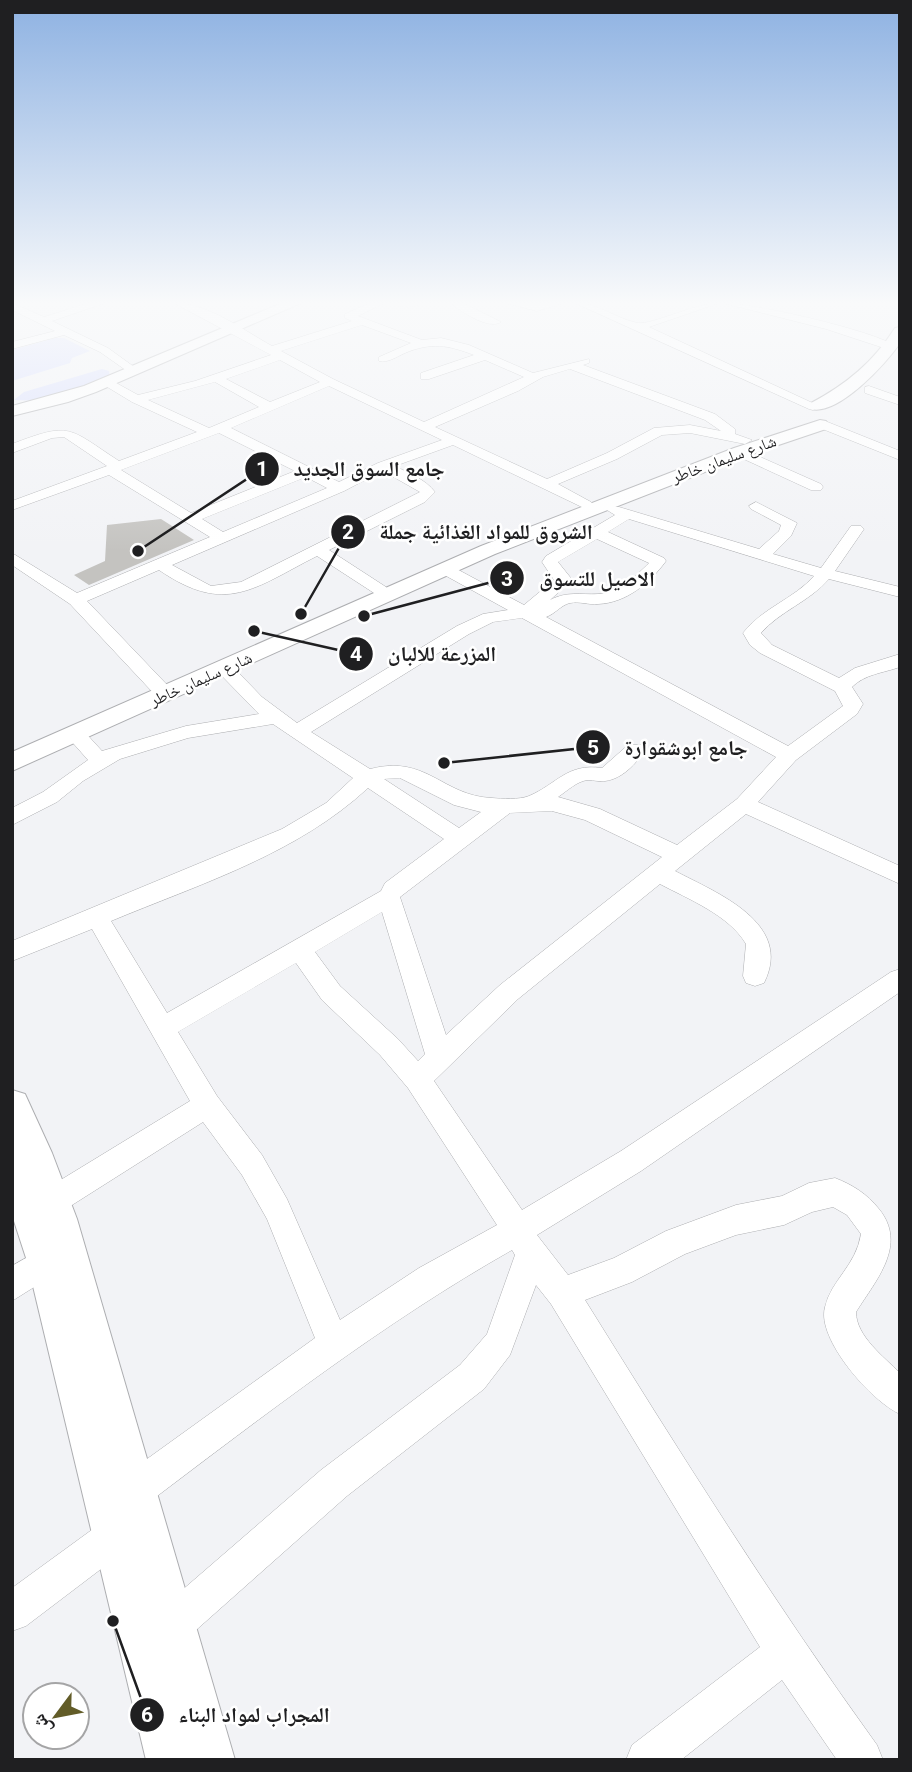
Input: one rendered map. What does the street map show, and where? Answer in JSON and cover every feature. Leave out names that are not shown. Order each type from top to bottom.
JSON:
[{"type":"main road","points":[[15,406],[62,399],[85,386]]},
{"type":"main road","name":"شارع سليمان خاطر","points":[[12,747],[225,669],[445,569],[739,443],[811,415],[854,386]]},
{"type":"main road","points":[[854,404],[871,386]]},
{"type":"main road","points":[[15,406],[28,390]]},
{"type":"main road","points":[[811,415],[835,424],[842,418]]},
{"type":"main road","name":"شارع سليمان خاطر","points":[[12,762],[380,590],[488,543],[593,505]]},
{"type":"main road","points":[[12,1106],[51,1202],[135,1490],[208,1760]]},
{"type":"main road","points":[[12,1156],[30,1273],[117,1534],[173,1760]]},
{"type":"street","points":[[115,386],[136,400],[214,430],[339,488]]},
{"type":"street","points":[[136,400],[188,386]]},
{"type":"street","points":[[230,386],[269,407]]},
{"type":"street","points":[[12,506],[214,430],[320,386]]},
{"type":"street","points":[[337,386],[593,505],[825,573],[900,592]]},
{"type":"street","points":[[424,427],[518,386]]},
{"type":"street","points":[[626,386],[710,417],[729,430],[739,443]]},
{"type":"street","points":[[751,386],[900,456]]},
{"type":"street","points":[[758,386],[811,415]]},
{"type":"street","points":[[869,390],[900,401]]},
{"type":"street","points":[[842,418],[900,447]]},
{"type":"street","points":[[547,484],[612,456],[659,431],[690,429],[739,443],[816,487]]},
{"type":"street","points":[[12,449],[50,434],[67,433],[114,469],[222,538]]},
{"type":"street","points":[[76,600],[339,488],[383,466],[451,441]]},
{"type":"street","points":[[159,563],[198,588],[222,592],[273,573],[420,499],[428,492],[422,485],[383,466]]},
{"type":"street","points":[[189,519],[306,472]]},
{"type":"street","points":[[756,506],[789,523],[786,533],[762,555]]},
{"type":"street","points":[[531,616],[562,582],[562,577],[551,562],[552,559],[627,514]]},
{"type":"street","points":[[429,1068],[509,992],[744,804],[789,755],[850,710],[854,704],[842,687],[766,649],[756,641],[752,633],[765,620],[803,596],[825,573],[856,528]]},
{"type":"street","points":[[298,731],[477,622],[531,616],[568,597],[600,599],[617,595],[658,561],[597,533]]},
{"type":"street","points":[[318,550],[380,590]]},
{"type":"street","points":[[12,558],[76,600],[162,690]]},
{"type":"street","points":[[445,569],[789,755]]},
{"type":"street","points":[[842,687],[854,673],[896,666]]},
{"type":"street","points":[[225,669],[242,691],[274,718],[298,731],[408,807],[462,840]]},
{"type":"street","points":[[12,817],[50,797],[100,761],[186,732],[274,718]]},
{"type":"street","points":[[75,734],[100,761]]},
{"type":"street","points":[[533,803],[572,778],[588,773],[603,775],[614,771],[635,750]]},
{"type":"street","points":[[12,951],[290,835],[333,808],[367,777],[384,770],[403,769],[461,799],[478,804],[563,805],[677,855]]},
{"type":"street","points":[[163,1028],[389,897],[393,890],[507,804]]},
{"type":"street","points":[[744,804],[900,876]]},
{"type":"street","points":[[657,872],[731,914],[750,930],[759,946],[755,976]]},
{"type":"street","points":[[389,897],[429,1068],[524,1242],[562,1293],[688,1499],[786,1652],[862,1760]]},
{"type":"street","points":[[97,917],[207,1105],[252,1165],[277,1209],[317,1299],[332,1344]]},
{"type":"street","points":[[300,950],[331,993],[356,1020],[389,1047],[429,1068]]},
{"type":"street","points":[[135,1490],[332,1344],[429,1279],[524,1242],[900,979]]},
{"type":"street","points":[[51,1202],[207,1105]]},
{"type":"street","points":[[562,1293],[621,1271],[677,1242],[724,1225],[784,1210],[809,1198],[835,1192],[857,1205],[877,1230],[873,1257],[840,1308],[840,1326],[861,1357],[900,1397]]},
{"type":"street","points":[[172,1625],[334,1483],[472,1377],[489,1359],[499,1344],[524,1242]]},
{"type":"street","points":[[12,1612],[117,1534]]},
{"type":"street","points":[[647,1760],[786,1652]]},
{"type":"shaded area","points":[[45,386],[85,386],[42,401],[14,400],[24,392]]},
{"type":"building","points":[[161,519],[194,540],[89,585],[74,575],[105,561],[107,525]]},
{"type":"place","name":"جامع السوق الجديد","points":[[138,551]]},
{"type":"place","name":"الشروق للمواد الغذائية جملة","points":[[301,614]]},
{"type":"place","name":"الاصيل للتسوق","points":[[364,616]]},
{"type":"place","name":"المزرعة للالبان","points":[[254,631]]},
{"type":"place","name":"جامع ابوشقوارة","points":[[444,763]]},
{"type":"place","name":"المجراب لمواد البناء","points":[[113,1621]]}]
